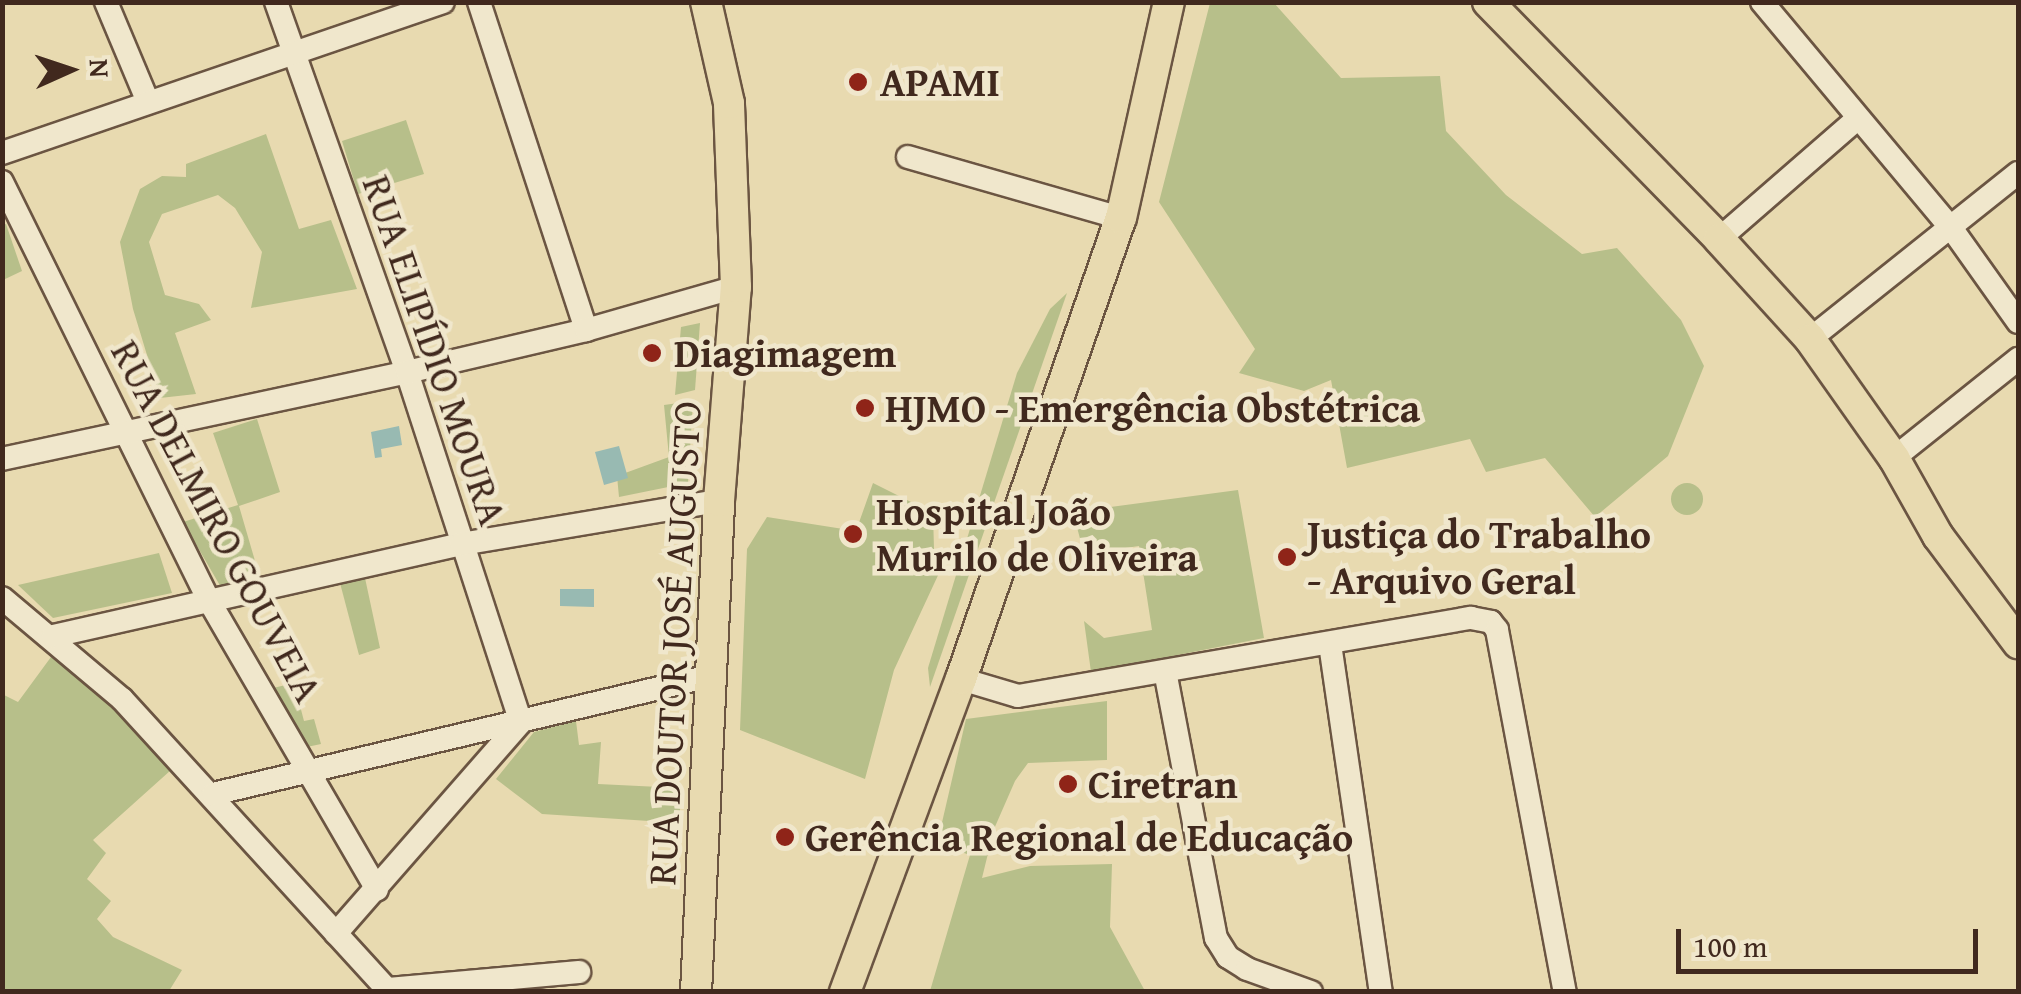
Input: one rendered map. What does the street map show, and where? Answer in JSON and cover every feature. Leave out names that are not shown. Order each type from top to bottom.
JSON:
[{"type":"main road","name":"RUA DOUTOR JOSÉ AUGUSTO","points":[[696,992],[719,501],[736,286],[728,103],[706,2]]},
{"type":"main road","points":[[845,992],[961,679],[1120,218],[1170,2]]},
{"type":"main road","points":[[1488,2],[1720,239],[1810,338],[1894,458],[1938,536],[2018,643]]},
{"type":"street","points":[[106,2],[148,102]]},
{"type":"street","name":"RUA ELIPÍDIO MOURA","points":[[276,2],[407,372],[521,722]]},
{"type":"street","points":[[2,153],[443,2]]},
{"type":"street","points":[[478,2],[586,330]]},
{"type":"street","points":[[1762,2],[1952,229],[2018,322]]},
{"type":"street","points":[[1720,239],[1858,118]]},
{"type":"street","points":[[908,156],[1120,218]]},
{"type":"street","points":[[1810,338],[2018,173]]},
{"type":"street","name":"RUA DELMIRO GOUVEIA","points":[[2,182],[208,600],[377,889]]},
{"type":"street","points":[[2,459],[586,330],[736,286]]},
{"type":"street","points":[[1894,458],[2018,359]]},
{"type":"street","points":[[53,636],[461,544],[719,501]]},
{"type":"street","points":[[2,598],[53,636],[122,698],[389,990],[579,972]]},
{"type":"street","points":[[961,679],[1018,696],[1483,620],[1496,630],[1565,992]]},
{"type":"street","points":[[1330,644],[1381,992]]},
{"type":"street","points":[[1165,671],[1216,938],[1228,956],[1248,969],[1310,992]]},
{"type":"street","points":[[213,794],[710,676]]},
{"type":"street","points":[[336,933],[521,722]]},
{"type":"green space","points":[[1210,3],[1274,3],[1341,78],[1440,76],[1446,131],[1506,195],[1582,254],[1617,248],[1681,320],[1704,366],[1668,456],[1595,517],[1545,458],[1486,472],[1470,439],[1347,468],[1331,380],[1304,391],[1239,373],[1255,349],[1159,202]]},
{"type":"green space","points":[[406,120],[424,174],[358,194],[342,141]]},
{"type":"green space","points":[[266,134],[299,229],[331,220],[357,289],[251,308],[262,252],[235,208],[218,195],[162,214],[149,242],[165,295],[199,304],[211,320],[175,333],[196,394],[160,398],[133,309],[120,242],[140,189],[162,176],[186,177],[186,164]]},
{"type":"green space","points":[[6,224],[22,271],[3,280],[3,225]]},
{"type":"green space","points":[[1067,293],[930,687],[928,668],[1017,373],[1050,309]]},
{"type":"green space","points":[[700,323],[695,390],[675,395],[681,327]]},
{"type":"green space","points":[[693,401],[688,483],[619,497],[617,476],[669,457],[664,405]]},
{"type":"green space","points":[[257,419],[280,492],[239,506],[260,578],[222,589],[183,522],[238,505],[213,433]]},
{"type":"green space","points":[[873,483],[933,513],[934,549],[947,556],[894,670],[865,779],[740,730],[747,549],[767,517],[856,531]]},
{"type":"green space","points":[[1687,483],[1699,487],[1703,499],[1699,511],[1687,515],[1675,511],[1671,499],[1675,487]]},
{"type":"green space","points":[[1238,490],[1264,638],[1091,672],[1084,621],[1104,638],[1152,630],[1139,546],[1084,554],[1073,512]]},
{"type":"green space","points":[[159,553],[172,593],[53,618],[18,585]]},
{"type":"green space","points":[[365,578],[380,648],[359,655],[340,583]]},
{"type":"green space","points":[[51,657],[91,686],[171,770],[93,840],[106,853],[87,879],[111,901],[97,919],[113,937],[182,970],[169,991],[3,991],[2,694],[18,702]]},
{"type":"green space","points":[[294,683],[304,721],[314,719],[321,744],[302,748],[269,689]]},
{"type":"green space","points":[[1107,701],[1107,760],[1028,763],[1015,781],[994,829],[982,878],[1030,866],[1112,864],[1110,927],[1145,991],[930,991],[970,855],[937,844],[966,719]]},
{"type":"green space","points":[[576,721],[579,745],[601,742],[598,784],[680,788],[680,823],[542,814],[496,779],[534,732]]},
{"type":"water","points":[[399,426],[402,445],[381,449],[382,457],[375,458],[371,432]]},
{"type":"water","points":[[619,446],[628,478],[604,485],[595,452]]},
{"type":"water","points":[[560,589],[594,589],[594,607],[560,606]]},
{"type":"place","name":"APAMI","points":[[858,82]]},
{"type":"place","name":"Diagimagem","points":[[652,353]]},
{"type":"place","name":"HJMO - Emergência Obstétrica","points":[[865,408]]},
{"type":"place","name":"Hospital João Murilo de Oliveira","points":[[853,534]]},
{"type":"place","name":"Justiça do Trabalho - Arquivo Geral","points":[[1287,557]]},
{"type":"place","name":"Ciretran","points":[[1068,784]]},
{"type":"place","name":"Gerência Regional de Educação","points":[[785,837]]}]
